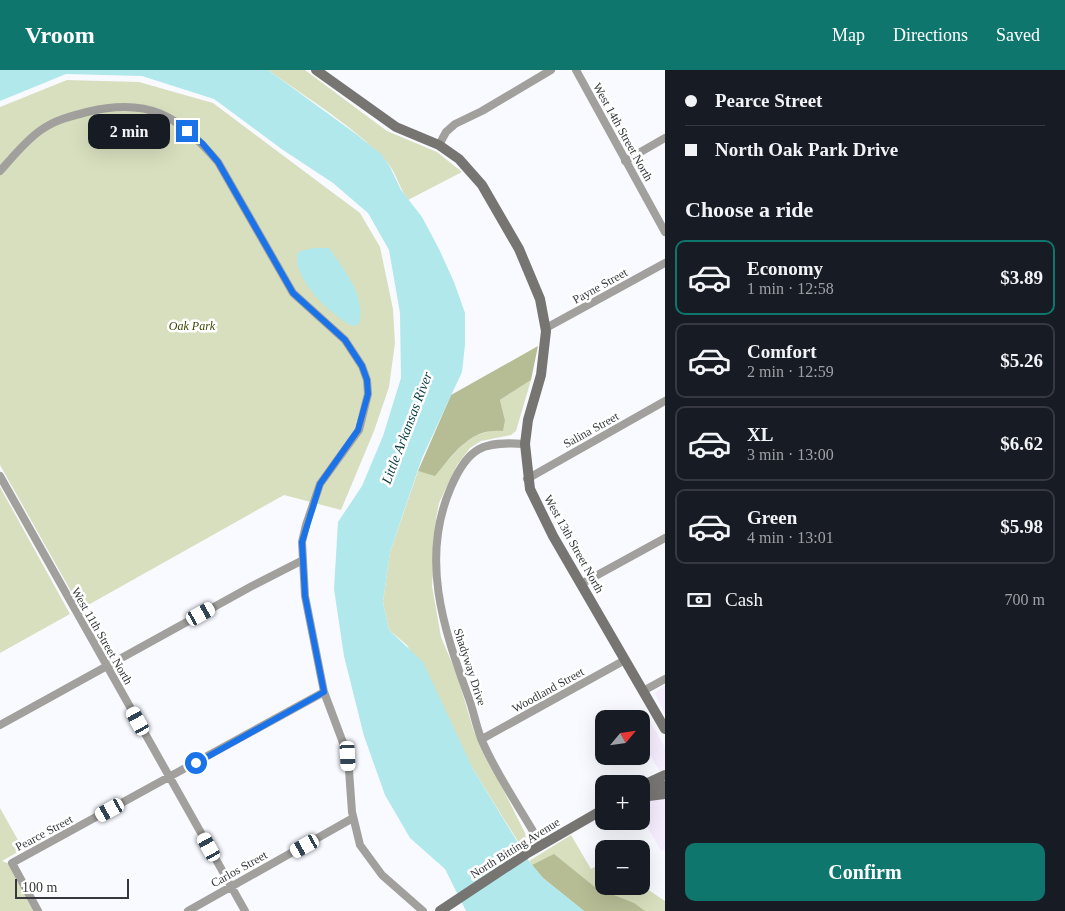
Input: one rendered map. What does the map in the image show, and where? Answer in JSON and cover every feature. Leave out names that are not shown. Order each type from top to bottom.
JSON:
[{"type":"street","name":"West 13th Street North","points":[[316,70],[396,127],[439,145],[471,171],[492,200],[531,275],[540,299],[546,328],[541,375],[528,420],[525,444],[527,479],[538,509],[665,729]]},
{"type":"street","points":[[439,145],[446,132],[455,124],[482,111],[551,70]]},
{"type":"street","name":"West 14th Street North","points":[[576,70],[665,232]]},
{"type":"street","points":[[0,171],[30,139],[49,125],[70,116],[119,106],[146,108],[170,119],[202,143],[218,162],[293,293],[345,340],[362,366],[367,380],[368,394],[358,430],[320,484],[312,503],[302,542],[305,596],[324,692],[348,756],[353,818],[360,845],[371,863],[423,911]]},
{"type":"street","points":[[625,161],[665,138]]},
{"type":"street","name":"Payne Street","points":[[546,328],[665,263]]},
{"type":"street","name":"Salina Street","points":[[527,479],[665,401]]},
{"type":"street","name":"Shadyway Drive","points":[[525,444],[495,442],[477,450],[467,460],[454,480],[439,521],[436,579],[450,648],[482,739],[541,845]]},
{"type":"street","name":"West 11th Street North","points":[[0,476],[244,911]]},
{"type":"street","points":[[581,584],[665,538]]},
{"type":"street","points":[[0,725],[252,586],[303,560]]},
{"type":"street","name":"Woodland Street","points":[[482,739],[625,660]]},
{"type":"street","points":[[643,692],[665,679]]},
{"type":"street","name":"Pearce Street","points":[[38,911],[12,863],[324,692]]},
{"type":"street","points":[[650,782],[665,775]]},
{"type":"street","points":[[650,787],[665,786]]},
{"type":"street","points":[[650,796],[665,794]]},
{"type":"street","name":"North Bitting Avenue","points":[[443,909],[526,854],[595,814]]},
{"type":"street","name":"Carlos Street","points":[[188,911],[353,818]]},
{"type":"shaded area","points":[[665,685],[665,715],[655,693]]},
{"type":"shaded area","points":[[650,721],[665,748],[665,769],[660,772],[650,755]]},
{"type":"shaded area","points":[[665,798],[665,849],[661,851],[649,830],[650,800]]},
{"type":"green space","points":[[268,70],[305,70],[387,131],[437,152],[462,172],[408,200],[390,166],[365,140]]},
{"type":"green space","name":"Oak Park","points":[[67,80],[139,82],[213,103],[360,213],[380,247],[393,309],[395,343],[389,387],[374,431],[341,510],[284,495],[81,609],[0,465],[0,107]]},
{"type":"green space","points":[[538,346],[531,380],[500,400],[505,420],[503,431],[491,431],[472,438],[456,451],[435,476],[418,471],[451,395]]},
{"type":"green space","points":[[531,380],[516,431],[511,435],[481,441],[470,448],[457,465],[439,503],[436,519],[432,586],[441,637],[457,675],[474,732],[525,833],[527,843],[522,848],[473,769],[407,645],[389,630],[383,602],[390,552],[418,471],[435,475],[468,438],[493,430],[505,420],[500,400]]},
{"type":"green space","points":[[0,487],[70,614],[0,653]]},
{"type":"green space","points":[[0,808],[23,849],[2,861],[10,864],[36,911],[0,911]]},
{"type":"green space","points":[[571,835],[591,869],[595,867],[595,895],[650,895],[650,891],[665,901],[665,911],[584,911],[543,878],[529,861]]},
{"type":"green space","points":[[554,854],[595,887],[595,895],[614,895],[634,903],[645,911],[584,911],[543,878],[532,865]]},
{"type":"water","name":"Little Arkansas River","points":[[0,70],[268,70],[381,154],[390,167],[401,190],[422,217],[439,249],[465,313],[465,345],[462,372],[422,458],[390,552],[383,602],[389,630],[423,662],[473,769],[529,861],[543,878],[584,911],[466,911],[445,869],[410,838],[385,795],[364,736],[344,656],[334,589],[338,522],[362,486],[383,436],[401,378],[400,313],[389,250],[368,213],[333,183],[283,150],[214,99],[142,76],[66,74],[0,101]]},
{"type":"water","points":[[313,248],[329,248],[347,274],[357,293],[360,304],[359,324],[352,326],[343,321],[306,284],[297,262],[298,252]]},
{"type":"route","points":[[187,131],[202,143],[218,162],[293,293],[336,331],[355,353],[367,380],[368,394],[358,430],[346,450],[320,484],[312,503],[302,542],[305,596],[324,692],[196,763]]}]
